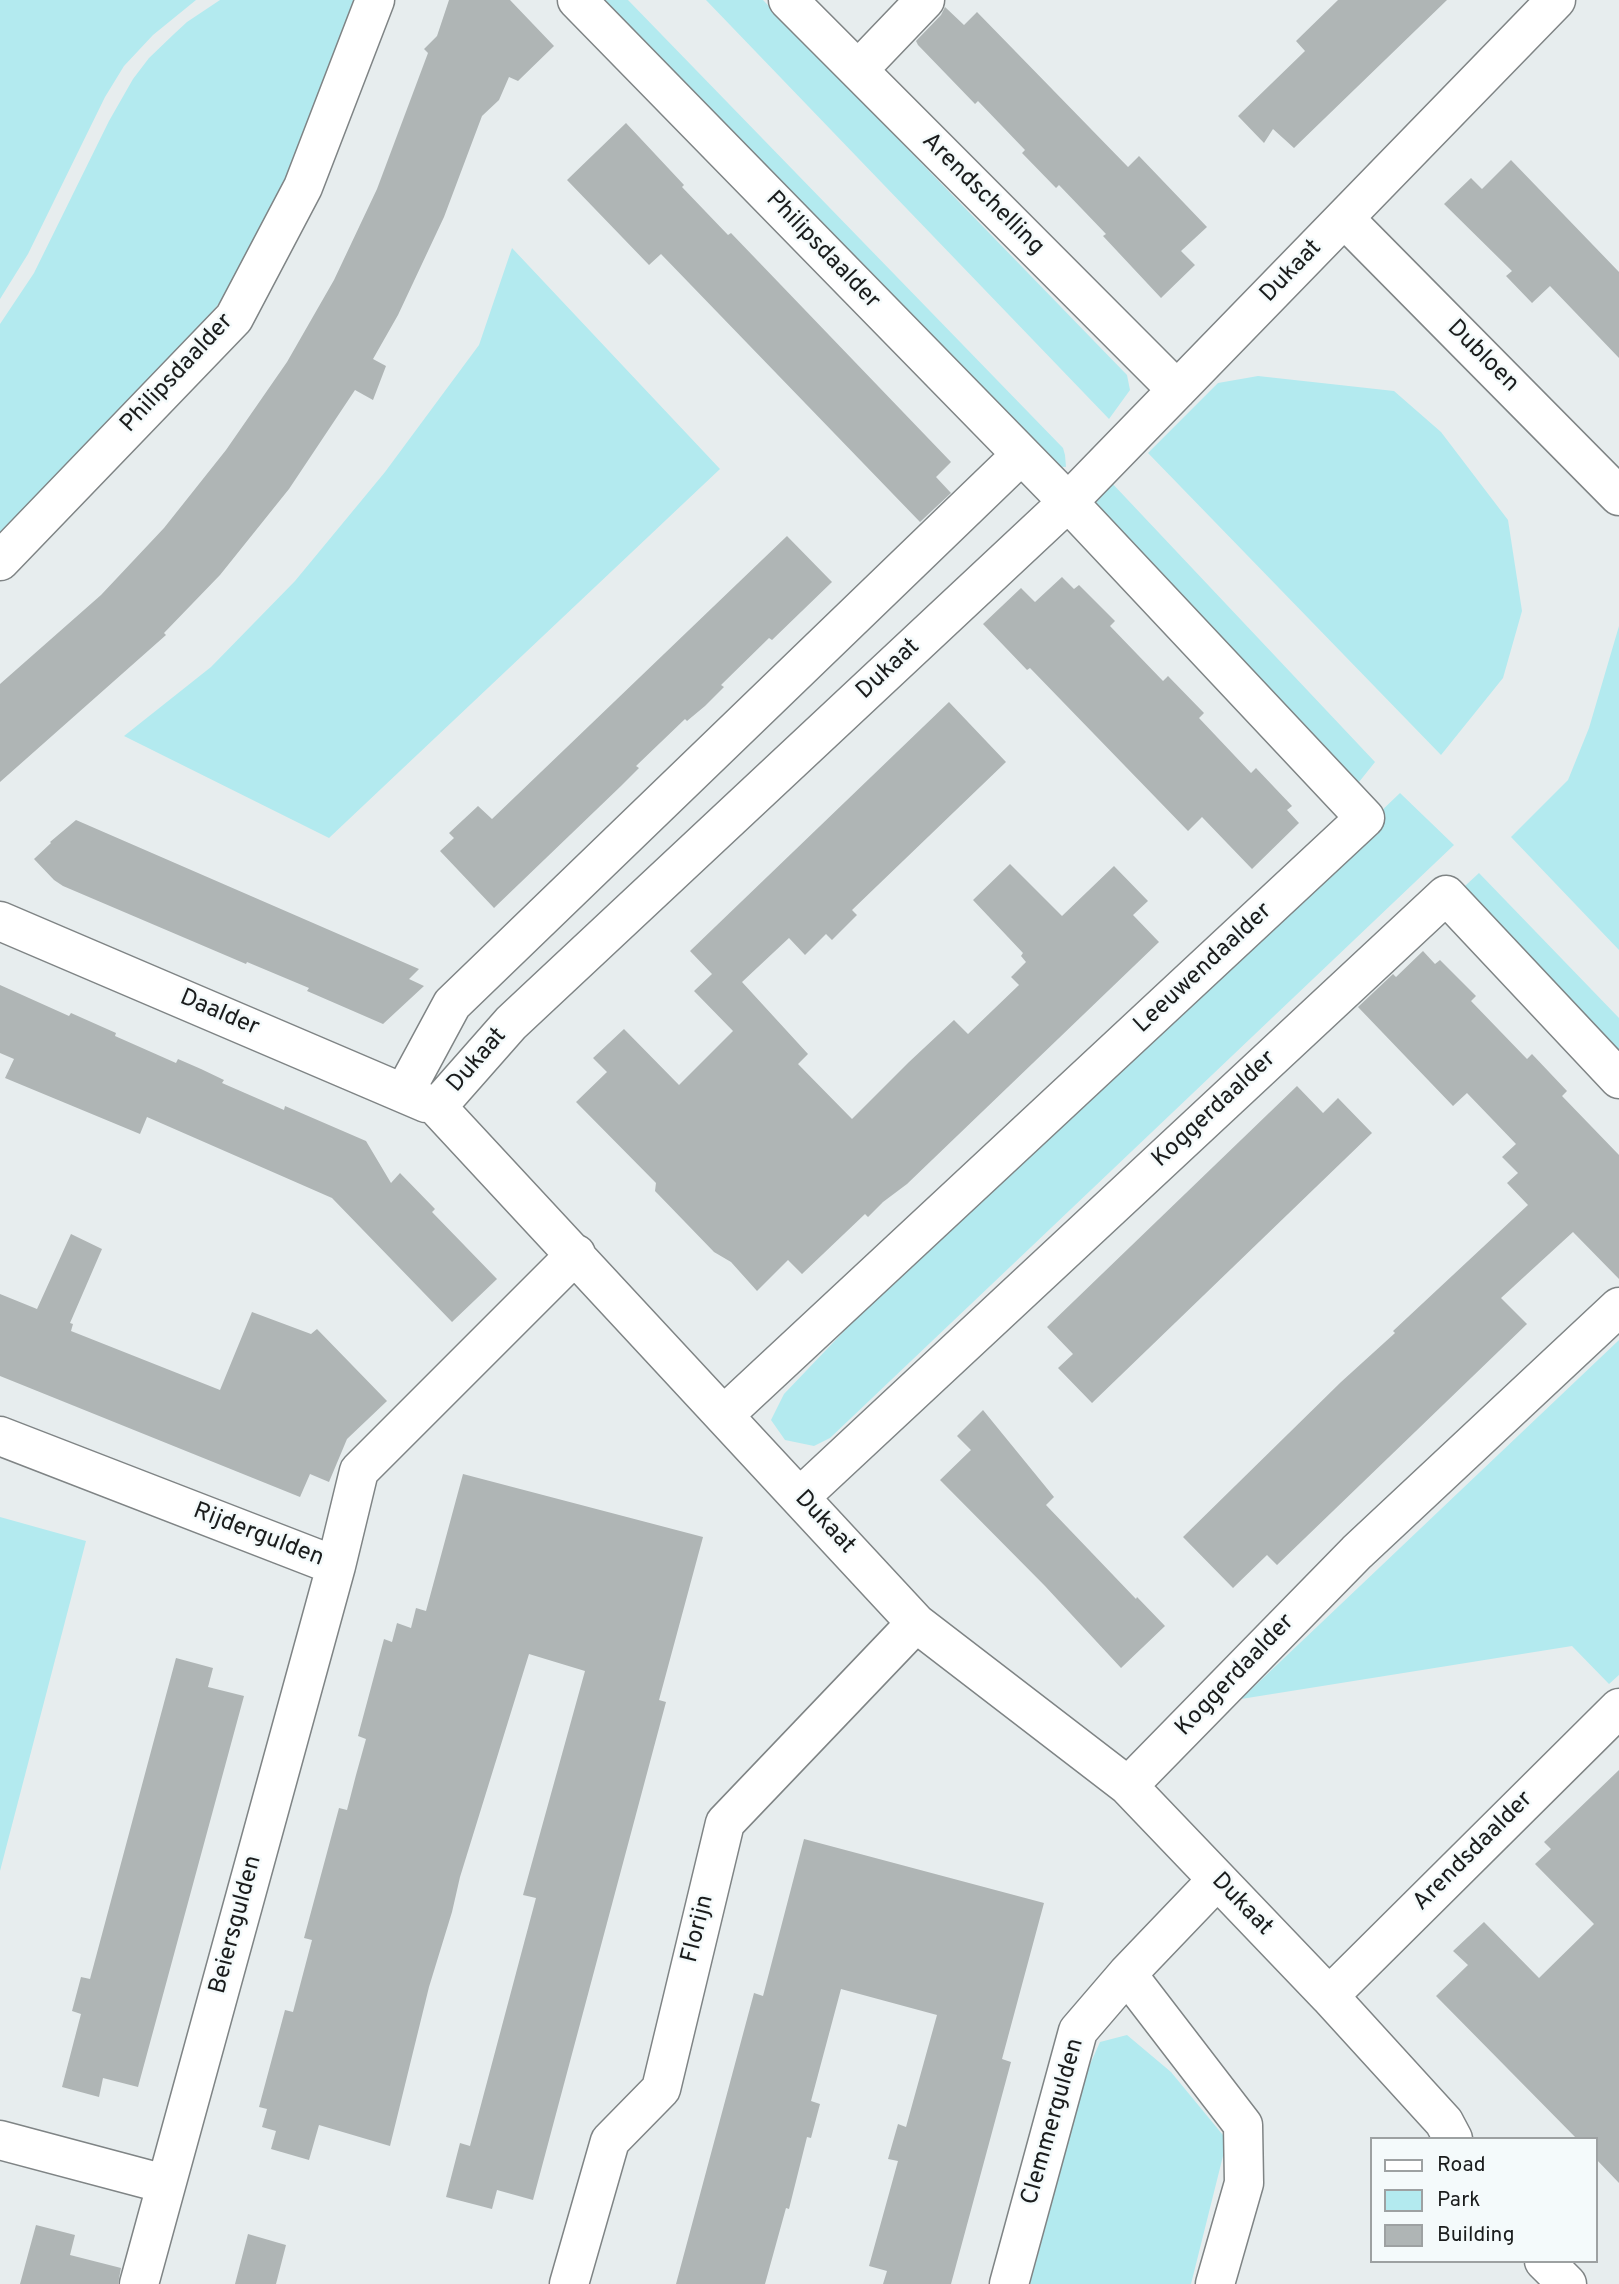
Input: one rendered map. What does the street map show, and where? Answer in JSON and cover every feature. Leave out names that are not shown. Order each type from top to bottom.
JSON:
[{"type":"street","name":"Philipsdaalder","points":[[0,561],[234,318],[303,187],[375,0]]},
{"type":"street","name":"Philipsdaalder","points":[[577,0],[1068,502]]},
{"type":"street","name":"Arendschelling","points":[[788,0],[1177,390]]},
{"type":"street","points":[[858,70],[925,0]]},
{"type":"street","name":"Dukaat","points":[[1451,2137],[1444,2122],[1329,1996],[1128,1786],[916,1623],[576,1254],[421,1100],[511,1023],[1068,502],[1556,0]]},
{"type":"street","name":"Dubloen","points":[[1344,218],[1619,496]]},
{"type":"street","points":[[421,1100],[452,1004],[1021,455]]},
{"type":"street","name":"Leeuwendaalder","points":[[724,1415],[1365,818],[1068,502]]},
{"type":"street","name":"Koggerdaalder","points":[[800,1497],[1446,895],[1619,1079]]},
{"type":"street","name":"Daalder","points":[[0,921],[421,1100]]},
{"type":"street","name":"Rijdergulden","points":[[0,1436],[335,1566],[359,1471],[576,1254]]},
{"type":"street","name":"Koggerdaalder","points":[[1128,1786],[1357,1552],[1619,1307]]},
{"type":"street","name":"Beiersgulden","points":[[139,2284],[335,1566]]},
{"type":"street","name":"Florijn","points":[[569,2284],[610,2141],[661,2089],[725,1823],[916,1623]]},
{"type":"street","name":"Arendsdaalder","points":[[1329,1996],[1619,1708]]},
{"type":"street","name":"Clemmergulden","points":[[1009,2284],[1078,2031],[1127,1974],[1217,1880]]},
{"type":"street","points":[[1127,1974],[1243,2125],[1244,2183],[1215,2284]]},
{"type":"street","points":[[0,2140],[166,2184]]},
{"type":"street","points":[[1546,2263],[1567,2284]]},
{"type":"green space","points":[[0,0],[196,0],[153,35],[124,66],[105,97],[28,254],[0,299]]},
{"type":"green space","points":[[220,0],[359,0],[325,100],[265,227],[220,302],[124,422],[0,542],[0,324],[34,273],[109,121],[133,79],[149,58],[187,22]]},
{"type":"green space","points":[[594,0],[628,0],[1063,448],[1066,467],[1047,466]]},
{"type":"green space","points":[[706,0],[763,0],[1127,375],[1130,390],[1109,419]]},
{"type":"green space","points":[[512,248],[720,469],[329,838],[124,736],[211,667],[295,581],[385,472],[479,345]]},
{"type":"green space","points":[[1258,376],[1394,391],[1441,432],[1508,520],[1522,611],[1503,678],[1441,755],[1148,453],[1218,383]]},
{"type":"green space","points":[[1110,481],[1375,762],[1355,787],[1091,511]]},
{"type":"green space","points":[[1619,626],[1619,950],[1511,837],[1568,780],[1589,728]]},
{"type":"green space","points":[[1400,793],[1454,845],[830,1438],[814,1446],[785,1440],[771,1420],[784,1394],[912,1260]]},
{"type":"green space","points":[[1479,873],[1619,1018],[1619,1069],[1453,897]]},
{"type":"green space","points":[[1619,1340],[1619,1675],[1609,1684],[1572,1646],[1241,1699]]},
{"type":"green space","points":[[0,1517],[86,1541],[0,1871]]},
{"type":"green space","points":[[1127,2035],[1171,2072],[1227,2140],[1191,2284],[1030,2284],[1087,2071],[1100,2042]]},
{"type":"building","points":[[449,0],[510,0],[554,46],[518,81],[509,77],[499,100],[482,116],[444,217],[398,315],[373,359],[386,366],[373,400],[355,390],[289,489],[220,575],[164,633],[166,635],[0,782],[0,684],[101,595],[164,528],[226,450],[287,362],[334,280],[377,189],[428,53],[424,49],[437,36]]},
{"type":"building","points":[[1338,0],[1447,0],[1294,148],[1273,129],[1264,143],[1238,116],[1305,51],[1296,41]]},
{"type":"building","points":[[945,7],[964,25],[977,12],[1128,167],[1139,156],[1207,227],[1181,251],[1195,265],[1161,298],[1059,185],[1056,188],[1022,153],[1025,150],[978,101],[975,104],[918,45],[916,41],[941,15]]},
{"type":"building","points":[[626,123],[728,235],[731,233],[951,462],[936,477],[951,493],[920,522],[661,254],[649,265],[567,180]]},
{"type":"building","points":[[1511,160],[1619,272],[1619,358],[1550,286],[1532,303],[1506,276],[1512,271],[1444,204],[1471,178],[1482,189]]},
{"type":"building","points":[[787,536],[832,582],[772,640],[769,638],[721,685],[724,687],[705,706],[687,721],[685,719],[636,766],[639,768],[494,908],[440,851],[454,838],[449,833],[478,806],[492,819]]},
{"type":"building","points":[[1062,577],[1074,589],[1079,585],[1115,621],[1110,626],[1163,681],[1168,676],[1204,713],[1199,718],[1251,773],[1256,768],[1292,806],[1287,810],[1299,823],[1252,869],[1202,817],[1188,831],[1030,668],[1027,670],[983,624],[1021,588],[1035,602]]},
{"type":"building","points":[[949,702],[1006,762],[852,910],[857,915],[832,940],[826,934],[805,955],[789,938],[742,982],[808,1054],[798,1064],[852,1119],[954,1020],[968,1034],[1019,985],[1011,977],[1026,962],[1021,956],[1023,953],[973,900],[1010,864],[1062,916],[1114,866],[1148,901],[1133,915],[1159,942],[907,1184],[868,1217],[865,1214],[802,1274],[788,1260],[757,1291],[731,1262],[714,1252],[655,1191],[656,1183],[576,1102],[607,1072],[593,1058],[624,1029],[679,1085],[733,1031],[694,991],[712,974],[690,951]]},
{"type":"building","points":[[76,820],[419,969],[409,979],[424,986],[383,1024],[307,991],[309,988],[63,886],[34,859]]},
{"type":"building","points":[[1423,951],[1435,964],[1440,960],[1476,996],[1471,1001],[1527,1059],[1532,1054],[1567,1091],[1562,1096],[1619,1155],[1619,1279],[1573,1232],[1501,1298],[1527,1324],[1277,1565],[1267,1555],[1233,1588],[1183,1537],[1341,1382],[1395,1333],[1393,1331],[1528,1205],[1507,1183],[1518,1173],[1502,1157],[1516,1144],[1467,1093],[1453,1106],[1358,1007],[1393,974],[1396,977]]},
{"type":"building","points":[[0,985],[69,1016],[71,1013],[176,1063],[178,1059],[201,1069],[224,1080],[222,1083],[284,1110],[285,1106],[366,1141],[391,1183],[400,1173],[435,1209],[432,1212],[497,1279],[452,1322],[332,1198],[147,1117],[140,1134],[5,1078],[14,1059],[0,1053]]},
{"type":"building","points":[[1297,1086],[1323,1113],[1338,1098],[1372,1133],[1092,1403],[1058,1368],[1073,1354],[1047,1327]]},
{"type":"building","points":[[71,1234],[102,1249],[70,1323],[73,1324],[71,1331],[220,1390],[252,1312],[311,1334],[317,1329],[387,1401],[347,1439],[329,1482],[310,1474],[300,1497],[0,1376],[0,1294],[37,1309]]},
{"type":"building","points":[[983,1410],[1054,1497],[1046,1505],[1165,1626],[1121,1668],[1045,1586],[940,1480],[971,1450],[957,1436]]},
{"type":"building","points":[[463,1474],[703,1537],[659,1700],[666,1702],[533,2200],[497,2190],[492,2209],[446,2197],[460,2143],[470,2146],[536,1898],[523,1895],[585,1671],[529,1654],[460,1877],[429,1987],[390,2146],[319,2125],[309,2160],[271,2149],[276,2131],[262,2127],[267,2109],[259,2107],[285,2010],[293,2012],[312,1940],[304,1938],[339,1808],[347,1810],[366,1739],[358,1736],[384,1639],[392,1642],[397,1623],[411,1628],[416,1608],[426,1611]]},
{"type":"building","points":[[176,1658],[213,1668],[208,1687],[244,1696],[138,2087],[103,2078],[99,2097],[62,2087],[81,2014],[72,2011],[81,1977],[90,1979]]},
{"type":"building","points":[[1619,1770],[1619,2183],[1598,2161],[1598,2137],[1575,2137],[1436,1996],[1468,1965],[1453,1951],[1484,1922],[1539,1978],[1594,1924],[1535,1864],[1551,1849],[1544,1842]]},
{"type":"building","points":[[804,1839],[1044,1903],[1002,2059],[1011,2062],[951,2284],[883,2284],[887,2271],[869,2266],[898,2161],[888,2159],[898,2124],[906,2127],[937,2015],[841,1989],[811,2101],[820,2104],[811,2138],[807,2137],[789,2209],[786,2208],[765,2284],[676,2284],[754,1993],[763,1996]]},
{"type":"building","points":[[36,2225],[75,2235],[70,2255],[121,2268],[118,2284],[20,2284]]},
{"type":"building","points":[[248,2234],[286,2245],[276,2284],[235,2284]]}]
